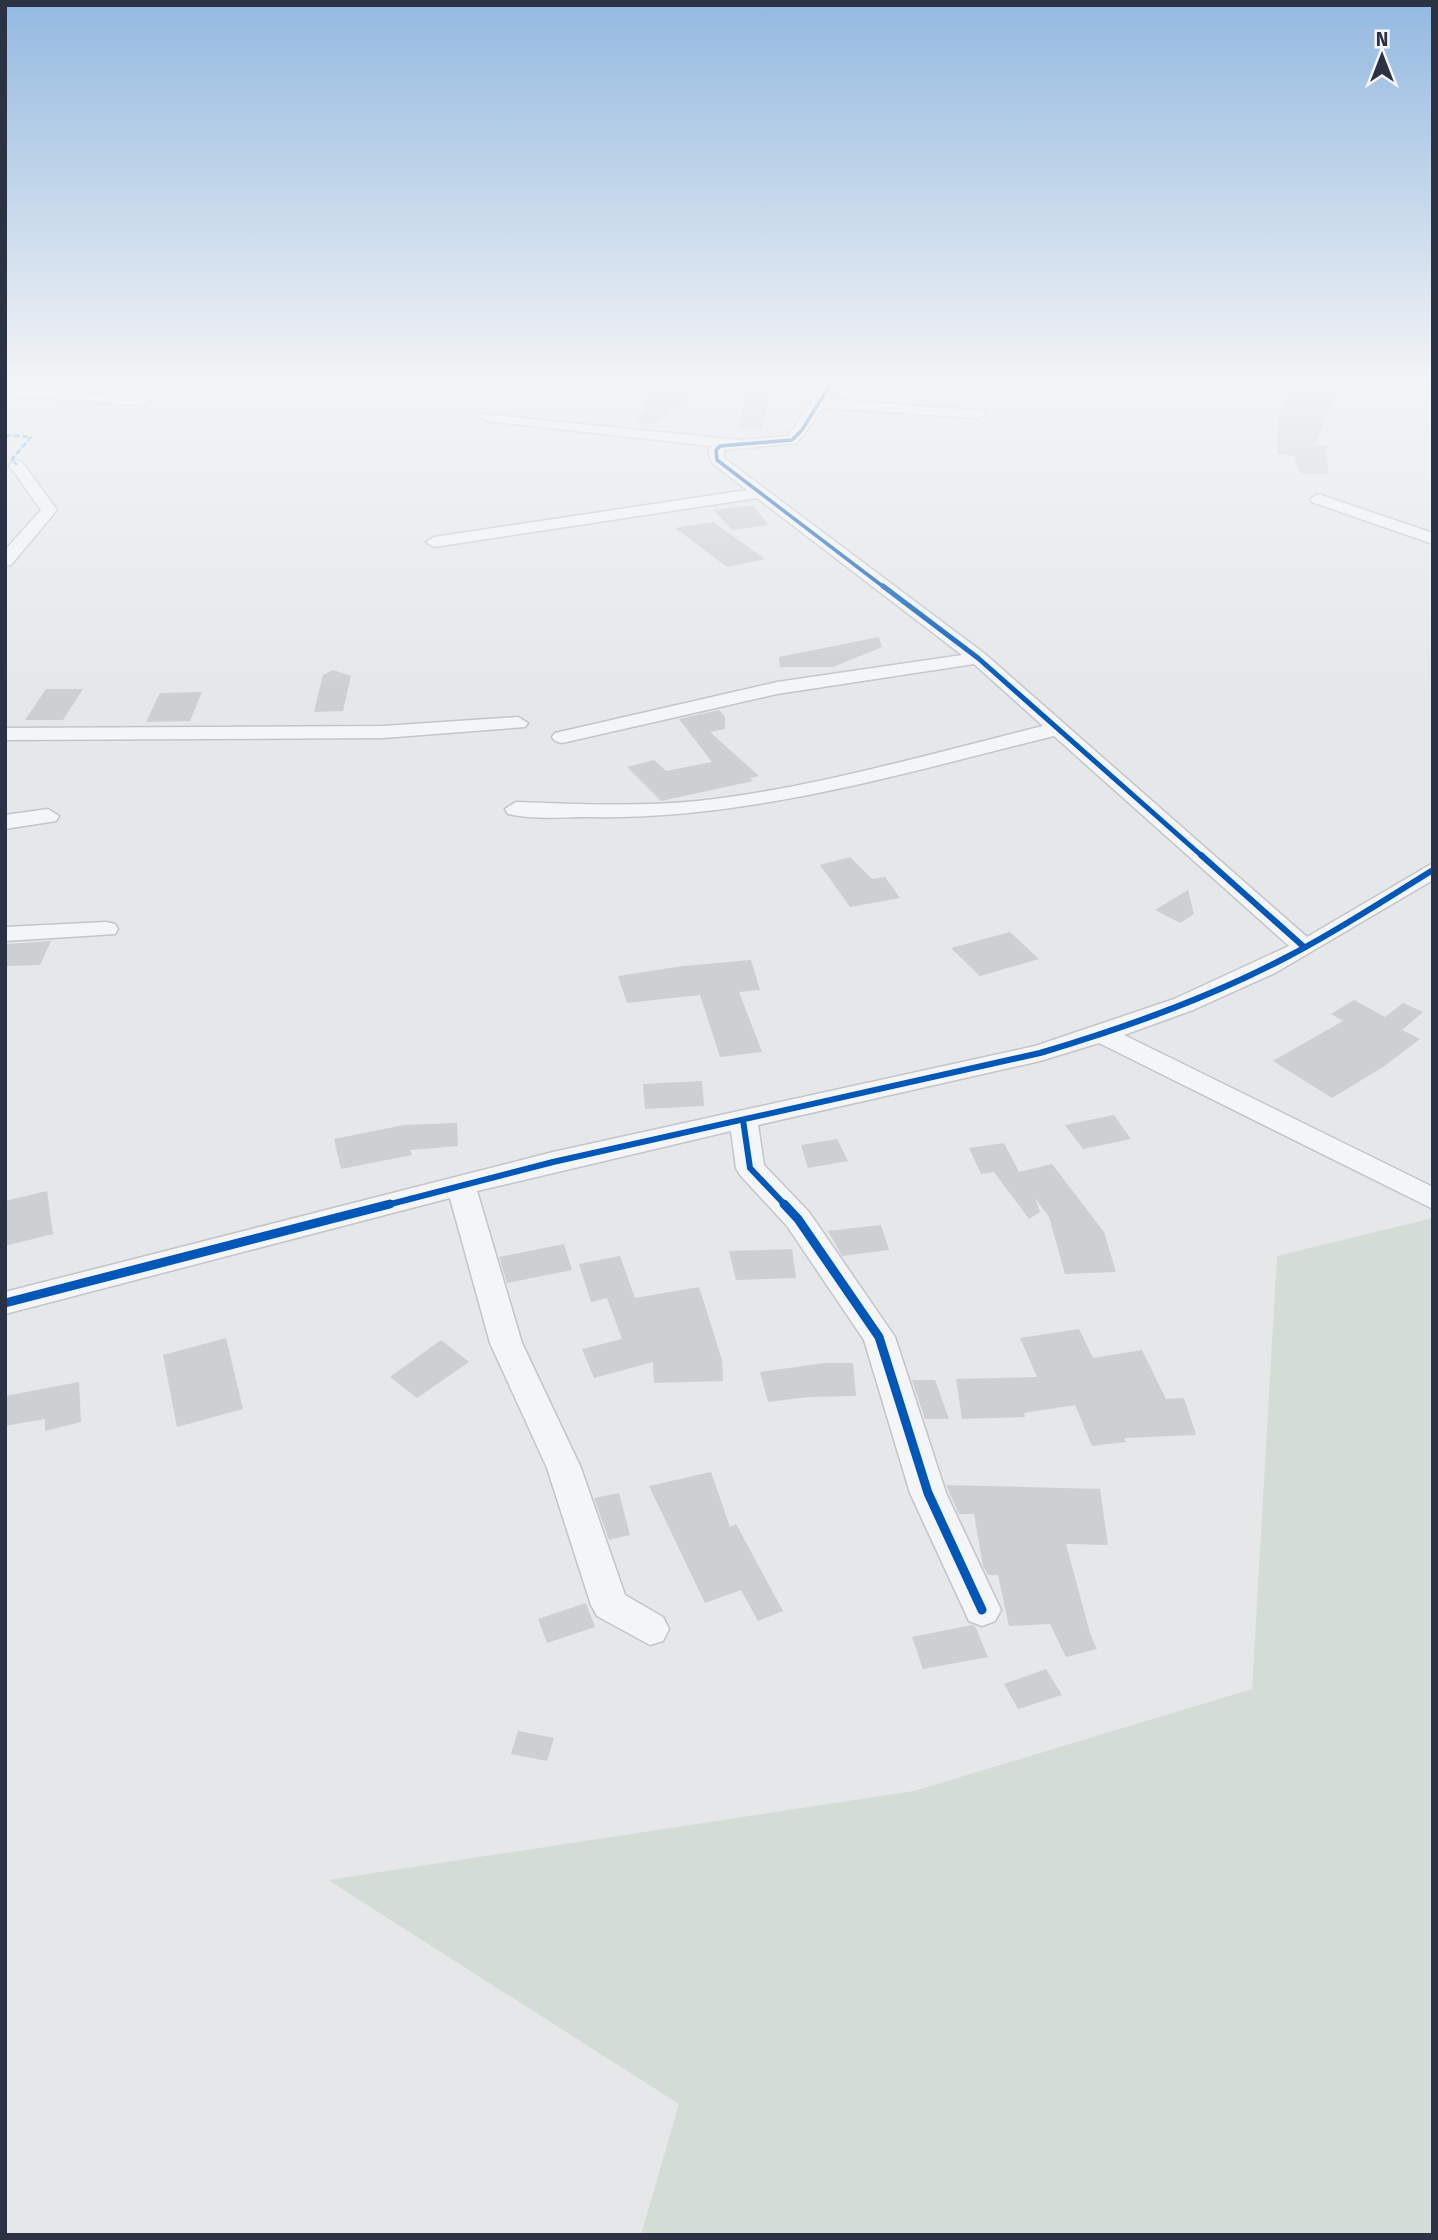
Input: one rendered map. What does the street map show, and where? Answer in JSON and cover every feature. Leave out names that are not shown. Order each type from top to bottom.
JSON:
[{"type":"street","points":[[5,561],[49,510],[30,484]]},
{"type":"street","points":[[747,484],[978,658],[1304,947]]},
{"type":"street","points":[[434,542],[759,493]]},
{"type":"street","points":[[1318,499],[1432,538]]},
{"type":"street","points":[[562,737],[776,688],[978,658]]},
{"type":"street","points":[[5,734],[383,732],[518,723]]},
{"type":"street","points":[[516,809],[625,813],[724,804],[843,781],[1060,728]]},
{"type":"street","points":[[5,822],[48,816]]},
{"type":"street","points":[[5,1303],[461,1185],[1041,1053],[1103,1035],[1210,994],[1304,947],[1433,870]]},
{"type":"street","points":[[5,934],[106,929]]},
{"type":"street","points":[[1103,1035],[1433,1199]]},
{"type":"street","points":[[743,1120],[750,1168],[798,1219],[879,1337],[928,1493],[982,1610]]},
{"type":"street","points":[[461,1185],[506,1343],[564,1468],[610,1605],[650,1629]]},
{"type":"shaded area","points":[[1433,1218],[1433,2235],[641,2235],[679,2104],[328,1880],[914,1791],[1252,1689],[1277,1256]]},
{"type":"building","points":[[752,505],[769,525],[732,530],[714,510]]},
{"type":"building","points":[[713,522],[765,559],[727,567],[675,528]]},
{"type":"building","points":[[879,637],[882,647],[833,667],[780,667],[779,657]]},
{"type":"building","points":[[333,670],[351,676],[343,711],[314,712],[323,675]]},
{"type":"building","points":[[46,689],[83,689],[63,720],[25,720]]},
{"type":"building","points":[[202,692],[190,721],[146,722],[160,693]]},
{"type":"building","points":[[719,710],[725,717],[725,729],[710,732],[759,776],[750,778],[753,781],[661,801],[627,767],[654,760],[666,771],[712,762],[679,719]]},
{"type":"building","points":[[850,857],[872,879],[885,877],[900,898],[850,907],[820,865]]},
{"type":"building","points":[[1188,890],[1194,914],[1180,923],[1155,910]]},
{"type":"building","points":[[1010,932],[1039,959],[980,976],[951,948]]},
{"type":"building","points":[[51,941],[40,965],[5,966],[5,944]]},
{"type":"building","points":[[751,960],[760,990],[739,992],[762,1052],[720,1057],[700,995],[627,1003],[618,976],[683,966]]},
{"type":"building","points":[[1354,1000],[1385,1017],[1403,1003],[1423,1012],[1402,1030],[1420,1039],[1383,1067],[1332,1098],[1273,1061],[1343,1021],[1331,1014]]},
{"type":"building","points":[[702,1081],[704,1106],[645,1109],[643,1084]]},
{"type":"building","points":[[1114,1115],[1131,1139],[1083,1149],[1065,1125]]},
{"type":"building","points":[[457,1123],[458,1146],[410,1150],[412,1155],[341,1169],[334,1139],[404,1125]]},
{"type":"building","points":[[837,1139],[848,1161],[808,1168],[801,1145]]},
{"type":"building","points":[[1004,1143],[1019,1172],[1052,1164],[1104,1232],[1116,1272],[1065,1274],[1049,1217],[1035,1198],[1040,1212],[1029,1219],[994,1172],[981,1174],[969,1148]]},
{"type":"building","points":[[47,1191],[53,1234],[5,1246],[5,1201]]},
{"type":"building","points":[[881,1225],[889,1250],[842,1256],[828,1231]]},
{"type":"building","points":[[564,1244],[572,1270],[507,1283],[499,1257]]},
{"type":"building","points":[[792,1249],[796,1278],[736,1280],[729,1251]]},
{"type":"building","points":[[620,1256],[635,1298],[699,1287],[722,1360],[723,1381],[654,1383],[653,1362],[594,1378],[582,1349],[622,1339],[607,1298],[591,1302],[579,1264]]},
{"type":"building","points":[[1079,1329],[1093,1358],[1142,1350],[1166,1399],[1184,1398],[1196,1435],[1124,1438],[1126,1442],[1092,1446],[1075,1405],[1024,1413],[1025,1417],[962,1419],[956,1379],[1037,1377],[1020,1338]]},
{"type":"building","points":[[226,1338],[243,1409],[177,1427],[163,1355]]},
{"type":"building","points":[[441,1340],[469,1362],[417,1398],[390,1377]]},
{"type":"building","points":[[824,1363],[853,1363],[856,1396],[808,1397],[768,1402],[760,1372]]},
{"type":"building","points":[[912,1380],[935,1380],[949,1419],[925,1419]]},
{"type":"building","points":[[79,1382],[81,1422],[45,1431],[45,1419],[5,1426],[5,1396]]},
{"type":"building","points":[[711,1472],[730,1527],[736,1524],[783,1611],[758,1621],[741,1590],[705,1603],[649,1486]]},
{"type":"building","points":[[946,1485],[1100,1489],[1108,1545],[1066,1544],[1090,1633],[1097,1649],[1066,1657],[1050,1624],[1009,1626],[998,1575],[988,1575],[983,1566],[974,1514],[959,1514]]},
{"type":"building","points":[[619,1493],[630,1535],[609,1540],[594,1498]]},
{"type":"building","points":[[586,1603],[595,1627],[547,1643],[538,1619]]},
{"type":"building","points":[[975,1626],[988,1657],[923,1669],[912,1637]]},
{"type":"building","points":[[1046,1669],[1062,1695],[1018,1709],[1004,1684]]},
{"type":"building","points":[[518,1731],[554,1738],[547,1761],[511,1754]]},
{"type":"cycle path","points":[[748,484],[978,658],[1304,947]]},
{"type":"cycle path","points":[[5,1303],[553,1162],[1040,1053],[1127,1025],[1239,981],[1330,933],[1433,870]]},
{"type":"cycle path","points":[[743,1120],[750,1168],[798,1219],[879,1337],[928,1493],[982,1610]]}]
